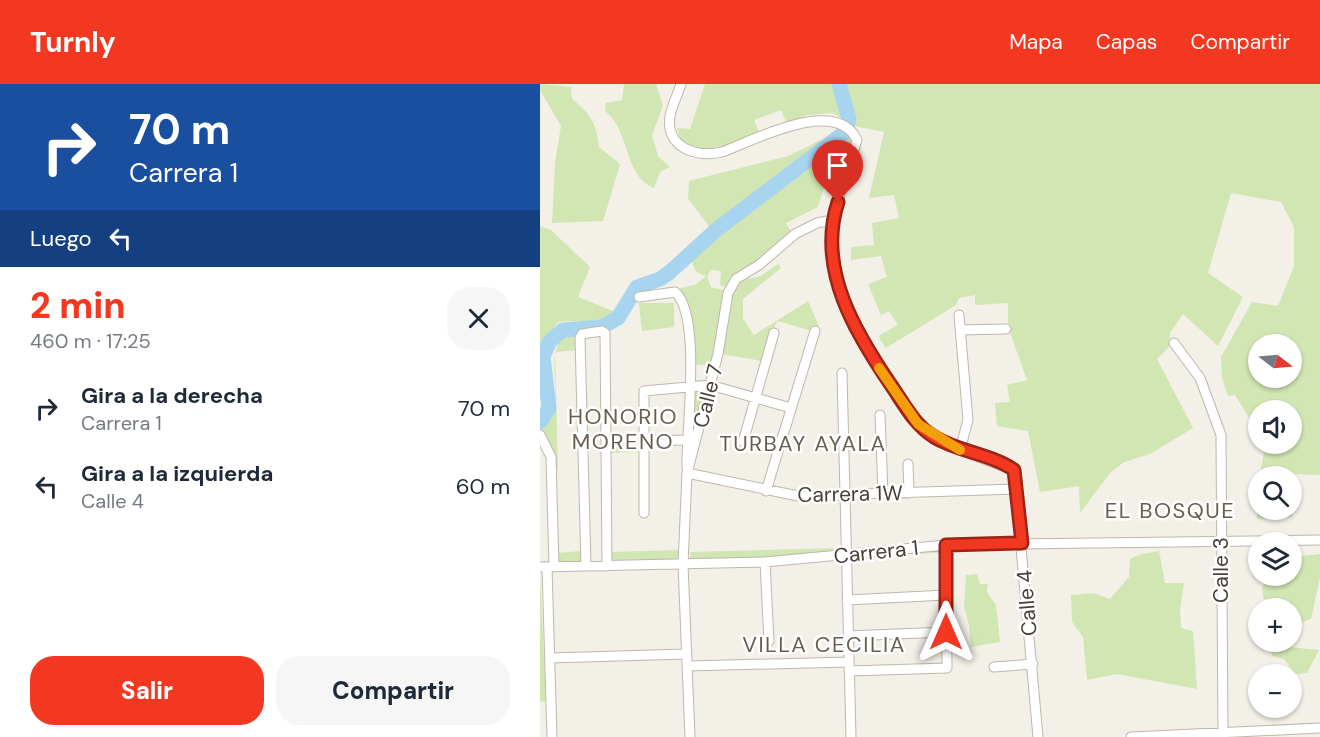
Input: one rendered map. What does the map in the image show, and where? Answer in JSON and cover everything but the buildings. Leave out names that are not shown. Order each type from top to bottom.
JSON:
[{"type":"street","points":[[681,84],[670,117],[672,135],[688,152],[709,155],[722,152],[801,122],[822,120],[842,123],[852,130],[857,140],[832,220],[835,276],[853,327],[918,424],[960,450],[968,420],[959,315]]},
{"type":"street","name":"Calle 7","points":[[690,737],[683,564],[687,473],[710,385],[732,285],[795,234],[817,223],[832,220]]},
{"type":"street","points":[[639,297],[675,292],[682,298],[686,310],[691,386],[686,440],[687,473]]},
{"type":"street","points":[[960,330],[1006,329]]},
{"type":"street","points":[[586,566],[581,335],[604,331],[607,566]]},
{"type":"street","points":[[766,491],[815,331]]},
{"type":"street","points":[[743,442],[774,333]]},
{"type":"street","name":"Calle 3","points":[[1174,343],[1200,378],[1221,435],[1223,735]]},
{"type":"street","points":[[842,373],[851,737]]},
{"type":"street","points":[[644,513],[644,391],[710,385],[791,408]]},
{"type":"street","points":[[880,415],[883,494]]},
{"type":"street","points":[[540,435],[551,457],[547,567],[552,737]]},
{"type":"street","points":[[643,441],[686,440]]},
{"type":"street","name":"Calle 4","points":[[960,450],[1014,470],[1038,737]]},
{"type":"street","points":[[908,464],[909,493]]},
{"type":"street","name":"Carrera 1W","points":[[687,473],[798,496],[1016,489]]},
{"type":"street","name":"Carrera 1","points":[[547,567],[765,562],[946,545],[1320,540]]},
{"type":"street","points":[[687,666],[946,668],[946,545]]},
{"type":"street","points":[[765,562],[769,641]]},
{"type":"street","points":[[847,600],[946,595]]},
{"type":"street","points":[[848,636],[946,632]]},
{"type":"street","points":[[550,658],[686,654]]},
{"type":"street","points":[[994,667],[1033,664]]},
{"type":"street","points":[[1131,737],[1223,735],[1320,728]]},
{"type":"green space","points":[[540,84],[571,87],[572,99],[584,109],[594,125],[599,147],[620,164],[603,221],[552,223],[555,162],[561,126],[540,90]]},
{"type":"green space","points":[[624,84],[656,84],[663,106],[652,135],[658,156],[670,167],[660,172],[654,188],[644,182],[637,173],[619,129],[605,111],[606,103],[622,100]]},
{"type":"green space","points":[[705,84],[1320,84],[1320,475],[1302,474],[1302,466],[1261,466],[1264,454],[1302,454],[1302,400],[1248,400],[1248,416],[1235,395],[1228,396],[1222,378],[1221,357],[1252,302],[1278,306],[1294,266],[1294,227],[1281,202],[1231,193],[1208,273],[1243,297],[1218,346],[1183,314],[1170,333],[1169,347],[1157,359],[1193,428],[1150,454],[1124,462],[1110,473],[1080,513],[1079,486],[1040,492],[1028,431],[997,426],[995,403],[1010,402],[1007,385],[1027,380],[1008,327],[1008,303],[975,305],[975,295],[959,298],[956,305],[886,348],[878,336],[898,325],[889,311],[881,315],[868,284],[887,277],[881,256],[851,260],[851,247],[874,245],[872,223],[899,218],[894,195],[869,198],[884,132],[854,126],[833,113],[808,115],[787,124],[781,110],[754,120],[760,134],[707,153],[681,142],[677,128],[690,129]]},
{"type":"green space","points":[[840,127],[854,141],[848,160],[833,158],[818,207],[786,223],[791,232],[759,262],[735,274],[725,287],[720,285],[721,271],[711,270],[707,276],[711,287],[723,290],[713,365],[695,365],[690,312],[680,288],[695,285],[706,276],[696,272],[690,256],[716,235],[688,199],[689,181],[788,156],[821,140],[832,139]]},
{"type":"green space","points":[[540,226],[551,230],[590,267],[578,297],[615,312],[594,322],[558,322],[540,347]]},
{"type":"green space","points":[[778,264],[781,268],[743,299],[743,319],[754,335],[808,301],[819,326],[812,331],[777,321],[762,361],[721,354],[731,298],[741,280],[759,277]]},
{"type":"green space","points":[[639,303],[674,303],[674,327],[642,331]]},
{"type":"green space","points":[[564,333],[580,335],[578,350],[556,352]]},
{"type":"green space","points":[[555,356],[558,472],[540,433],[554,404]]},
{"type":"green space","points":[[707,388],[692,453],[692,392]]},
{"type":"green space","points":[[609,439],[640,439],[640,452],[609,453]]},
{"type":"green space","points":[[1013,544],[1014,549],[850,557]]},
{"type":"green space","points":[[840,548],[841,557],[691,561],[690,552]]},
{"type":"green space","points":[[678,550],[679,561],[612,563],[612,552]]},
{"type":"green space","points":[[581,551],[582,561],[558,563],[557,553]]},
{"type":"green space","points":[[1159,551],[1165,583],[1184,583],[1180,611],[1181,628],[1193,631],[1197,689],[1117,674],[1087,680],[1083,637],[1072,622],[1071,595],[1094,593],[1110,599],[1129,577],[1130,559],[1141,554]]},
{"type":"green space","points":[[1320,554],[1320,578],[1311,619],[1302,622],[1302,598],[1263,598],[1262,588],[1263,586],[1302,586],[1302,556]]},
{"type":"green space","points":[[540,574],[546,701],[540,702]]},
{"type":"green space","points":[[977,574],[980,584],[988,584],[987,592],[996,605],[1000,642],[971,647],[969,625],[964,607],[966,575]]},
{"type":"green space","points":[[1302,648],[1319,650],[1307,673],[1302,673],[1302,664],[1288,664],[1284,659],[1272,656],[1271,652],[1302,652]]},
{"type":"waterway","points":[[540,422],[549,408],[543,356],[550,341],[563,330],[602,327],[618,318],[637,287],[660,279],[670,272],[716,230],[845,132],[849,119],[839,84]]},
{"type":"slow traffic","points":[[879,368],[918,424],[934,437],[960,450]]},
{"type":"district","name":"HONORIO MORENO","points":[[623,428]]},
{"type":"district","name":"TURBAY AYALA","points":[[803,443]]},
{"type":"district","name":"EL BOSQUE","points":[[1170,510]]},
{"type":"district","name":"VILLA CECILIA","points":[[824,644]]},
{"type":"route","points":[[838,202],[832,220],[835,276],[853,327],[887,380],[918,424],[934,437],[960,450],[1010,466],[1014,470],[1022,543],[946,545],[946,632]]}]
